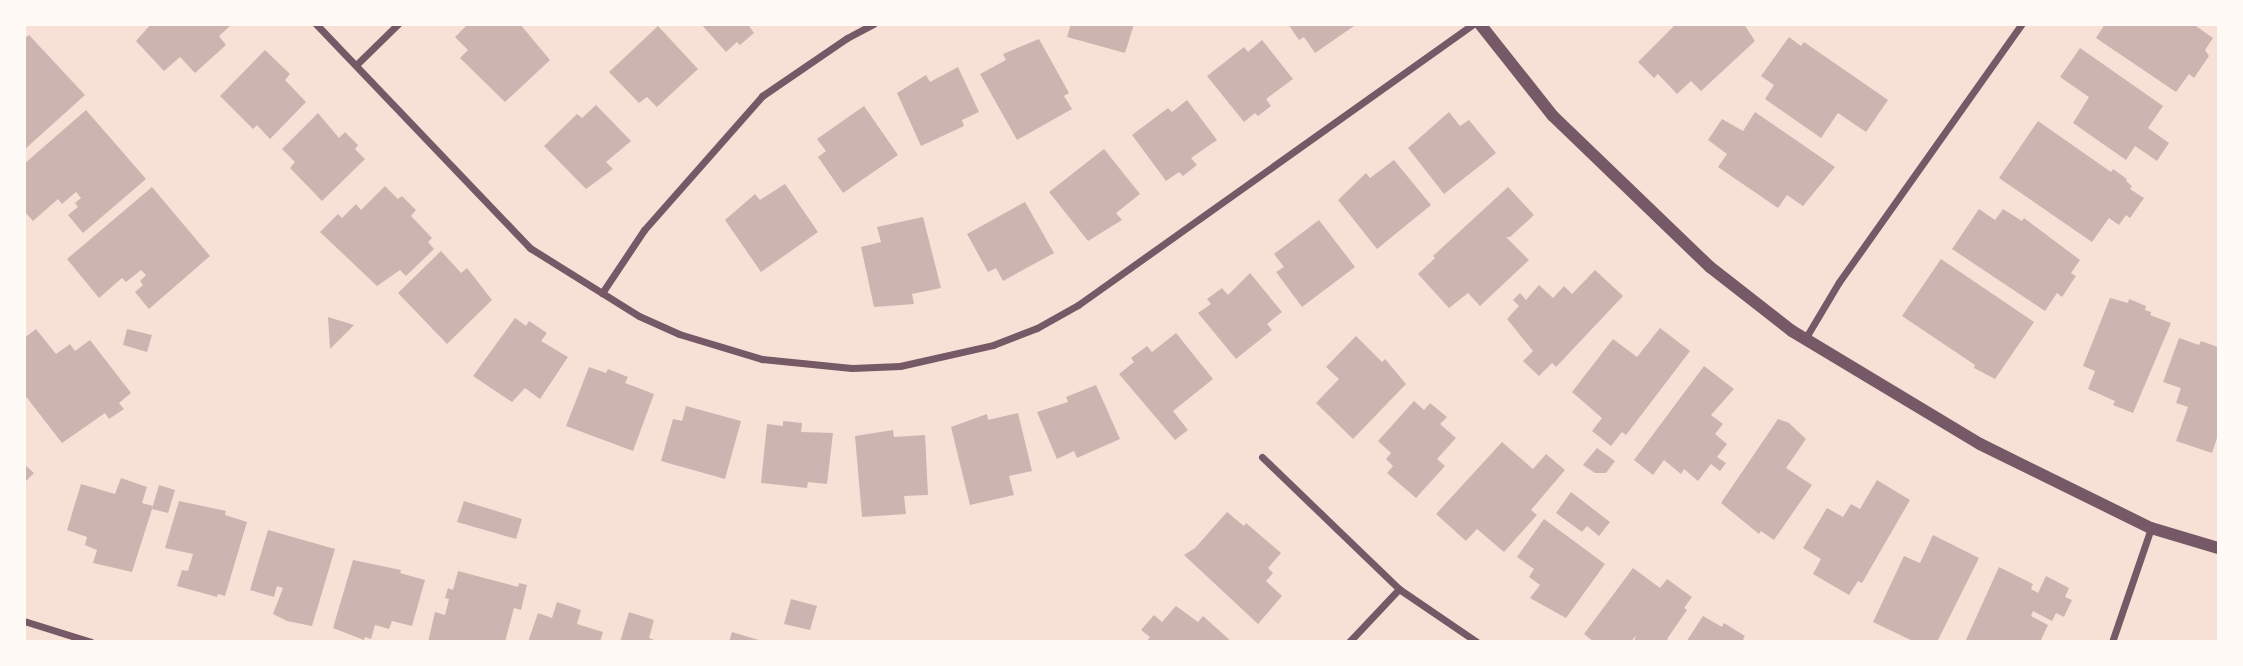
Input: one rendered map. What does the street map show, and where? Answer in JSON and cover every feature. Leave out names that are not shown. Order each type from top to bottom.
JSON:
[{"type":"street","points":[[316,24],[530,248],[602,293],[679,334],[737,353],[805,366],[900,366],[947,358],[993,345],[1037,328],[1078,305],[1474,24]]},
{"type":"street","points":[[356,65],[398,24]]},
{"type":"street","points":[[602,293],[644,230],[762,96],[847,38],[873,24]]},
{"type":"street","points":[[1480,24],[1553,116],[1710,267],[1805,340],[1980,444],[2151,528],[2218,548]]},
{"type":"street","points":[[1805,340],[1839,282],[2022,24]]},
{"type":"street","points":[[1262,457],[1399,589],[1477,642]]},
{"type":"street","points":[[2112,642],[2151,528]]},
{"type":"street","points":[[1349,642],[1399,589]]},
{"type":"street","points":[[24,621],[91,642]]},
{"type":"building","points":[[151,24],[230,26],[219,36],[226,45],[195,73],[180,57],[164,71],[136,41]]},
{"type":"building","points":[[468,24],[520,24],[550,60],[505,102],[460,58],[468,50],[455,37]]},
{"type":"building","points":[[701,24],[751,24],[749,26],[754,33],[726,52]]},
{"type":"building","points":[[1071,24],[1134,24],[1125,53],[1067,37]]},
{"type":"building","points":[[1288,24],[1357,24],[1315,53],[1304,37],[1299,40]]},
{"type":"building","points":[[1676,24],[1744,24],[1755,41],[1701,91],[1691,81],[1677,94],[1658,74],[1654,78],[1638,62]]},
{"type":"building","points":[[2105,24],[2193,24],[2213,38],[2205,50],[2209,56],[2194,78],[2189,74],[2176,92],[2096,38]]},
{"type":"building","points":[[658,26],[698,69],[657,107],[647,97],[639,103],[609,72]]},
{"type":"building","points":[[29,35],[85,95],[24,150],[24,39]]},
{"type":"building","points":[[1789,37],[1801,46],[1804,42],[1888,100],[1866,132],[1838,113],[1821,138],[1765,99],[1774,85],[1761,76]]},
{"type":"building","points":[[1039,39],[1069,93],[1064,96],[1072,109],[1017,140],[980,74],[1006,60],[1003,54]]},
{"type":"building","points":[[1262,40],[1293,79],[1266,99],[1271,106],[1258,116],[1255,113],[1244,122],[1207,76],[1244,47],[1248,52]]},
{"type":"building","points":[[2080,48],[2163,106],[2148,128],[2169,143],[2157,161],[2135,146],[2126,160],[2073,123],[2089,97],[2060,77]]},
{"type":"building","points":[[265,50],[290,74],[285,80],[306,102],[270,139],[257,125],[253,129],[220,96]]},
{"type":"building","points":[[958,67],[979,112],[962,120],[964,126],[921,146],[897,93],[926,75],[930,82]]},
{"type":"building","points":[[1187,100],[1217,140],[1191,158],[1197,165],[1183,176],[1179,172],[1166,181],[1132,135],[1168,108],[1172,112]]},
{"type":"building","points":[[596,105],[631,141],[606,162],[613,169],[586,189],[544,146],[577,114],[582,118]]},
{"type":"building","points":[[864,106],[898,155],[843,193],[818,157],[826,151],[817,139]]},
{"type":"building","points":[[86,110],[146,179],[83,233],[68,215],[78,207],[75,203],[81,198],[76,192],[62,204],[58,199],[33,221],[24,211],[24,164]]},
{"type":"building","points":[[1449,112],[1460,126],[1469,120],[1496,153],[1444,194],[1408,148]]},
{"type":"building","points":[[1755,112],[1835,167],[1803,206],[1787,195],[1778,208],[1718,167],[1727,154],[1708,140],[1722,119],[1743,131]]},
{"type":"building","points":[[318,113],[339,138],[345,132],[358,145],[355,149],[365,159],[322,201],[290,168],[295,162],[282,149]]},
{"type":"building","points":[[2038,121],[2111,172],[2113,169],[2127,179],[2132,186],[2130,189],[2144,198],[2130,218],[2126,215],[2119,225],[2109,218],[2092,242],[1999,178]]},
{"type":"building","points":[[1104,149],[1140,194],[1116,213],[1122,220],[1088,241],[1049,192]]},
{"type":"building","points":[[1394,160],[1431,205],[1377,249],[1338,200],[1366,173],[1370,178]]},
{"type":"building","points":[[785,184],[818,232],[761,272],[725,220],[755,194],[760,200]]},
{"type":"building","points":[[385,186],[398,199],[402,196],[416,210],[411,216],[432,238],[428,242],[434,249],[406,276],[400,270],[377,286],[320,232],[338,214],[342,218],[356,204],[361,210]]},
{"type":"building","points":[[152,187],[210,256],[149,309],[135,292],[143,285],[140,281],[146,275],[141,270],[126,282],[122,278],[99,298],[67,259]]},
{"type":"building","points":[[1508,187],[1534,215],[1510,237],[1506,237],[1529,260],[1480,306],[1468,293],[1449,308],[1418,274],[1435,258],[1433,256]]},
{"type":"building","points":[[1025,202],[1054,253],[1003,281],[996,268],[988,272],[967,234]]},
{"type":"building","points":[[1979,209],[1995,220],[2003,209],[2022,221],[2024,218],[2080,260],[2071,273],[2076,276],[2062,297],[2057,293],[2045,311],[1952,249]]},
{"type":"building","points":[[923,217],[941,288],[912,294],[914,304],[874,307],[861,247],[881,242],[877,227]]},
{"type":"building","points":[[1319,220],[1355,267],[1302,307],[1276,272],[1284,267],[1274,254]]},
{"type":"building","points":[[441,251],[461,273],[467,268],[492,300],[447,344],[398,293]]},
{"type":"building","points":[[1941,259],[2034,322],[1995,379],[1974,368],[1975,365],[1902,316]]},
{"type":"building","points":[[1595,270],[1623,296],[1556,367],[1552,363],[1539,376],[1523,361],[1533,351],[1507,319],[1519,306],[1513,300],[1520,293],[1526,300],[1539,285],[1553,298],[1564,286],[1572,294]]},
{"type":"building","points":[[1250,273],[1282,312],[1267,324],[1272,330],[1236,359],[1198,313],[1211,304],[1207,299],[1222,288],[1228,295]]},
{"type":"building","points":[[2110,298],[2128,303],[2129,299],[2146,306],[2145,310],[2151,312],[2150,315],[2171,323],[2133,413],[2113,405],[2115,401],[2088,389],[2095,371],[2083,366]]},
{"type":"building","points":[[328,317],[354,325],[330,349]]},
{"type":"building","points":[[515,318],[526,326],[529,321],[547,333],[541,341],[568,357],[540,399],[525,388],[512,402],[473,376]]},
{"type":"building","points":[[1660,328],[1690,351],[1626,435],[1622,432],[1611,446],[1592,431],[1602,418],[1572,392],[1613,339],[1637,357]]},
{"type":"building","points":[[36,329],[56,354],[70,344],[75,351],[90,340],[131,393],[119,403],[124,409],[109,419],[105,413],[62,443],[24,394],[24,338]]},
{"type":"building","points":[[127,329],[152,335],[147,352],[123,345]]},
{"type":"building","points":[[1176,333],[1213,379],[1173,411],[1188,430],[1175,440],[1119,374],[1134,362],[1131,358],[1147,346],[1152,352]]},
{"type":"building","points":[[1356,336],[1382,362],[1385,359],[1406,384],[1353,439],[1316,403],[1339,379],[1326,367]]},
{"type":"building","points":[[2179,338],[2199,345],[2201,341],[2218,347],[2218,435],[2212,453],[2176,441],[2188,407],[2176,403],[2181,388],[2163,382]]},
{"type":"building","points":[[1704,366],[1734,389],[1711,415],[1723,424],[1715,434],[1727,444],[1717,457],[1726,463],[1720,471],[1711,464],[1698,481],[1684,469],[1681,474],[1664,460],[1653,475],[1634,460]]},
{"type":"building","points":[[589,367],[606,373],[608,369],[628,377],[625,383],[654,394],[633,451],[566,426]]},
{"type":"building","points":[[1096,385],[1120,439],[1077,458],[1074,451],[1057,459],[1037,412],[1068,402],[1066,397]]},
{"type":"building","points":[[1414,401],[1424,410],[1430,403],[1447,417],[1440,424],[1456,438],[1437,459],[1445,466],[1416,498],[1387,473],[1393,466],[1386,459],[1391,453],[1378,441]]},
{"type":"building","points":[[686,406],[741,421],[725,479],[661,461],[673,419],[682,421]]},
{"type":"building","points":[[1018,413],[1032,471],[1009,476],[1014,495],[970,505],[951,427],[987,414],[988,420]]},
{"type":"building","points":[[1778,419],[1789,423],[1806,439],[1786,468],[1812,485],[1774,540],[1761,531],[1759,534],[1721,503]]},
{"type":"building","points":[[783,421],[802,423],[801,432],[833,433],[827,484],[808,482],[807,488],[761,483],[767,424],[783,426]]},
{"type":"building","points":[[893,430],[894,437],[925,435],[928,495],[904,496],[906,514],[862,517],[855,436]]},
{"type":"building","points":[[1502,442],[1533,469],[1546,454],[1565,470],[1531,510],[1537,515],[1504,552],[1477,529],[1466,541],[1436,514]]},
{"type":"building","points":[[1597,448],[1615,461],[1606,473],[1595,473],[1583,465]]},
{"type":"building","points":[[24,464],[34,473],[24,483]]},
{"type":"building","points":[[121,478],[147,487],[142,503],[153,506],[132,572],[93,563],[97,550],[85,545],[87,537],[67,530],[81,484],[115,494]]},
{"type":"building","points":[[1877,480],[1910,500],[1862,583],[1858,581],[1849,595],[1813,574],[1821,559],[1803,548],[1827,508],[1843,517],[1851,504],[1860,509]]},
{"type":"building","points":[[159,485],[175,490],[168,513],[152,509]]},
{"type":"building","points":[[1571,492],[1610,522],[1599,536],[1587,526],[1582,532],[1556,513]]},
{"type":"building","points":[[179,501],[226,511],[225,515],[247,522],[225,596],[218,594],[217,597],[177,586],[182,570],[188,571],[193,554],[165,548]]},
{"type":"building","points":[[464,501],[522,519],[516,539],[457,522]]},
{"type":"building","points":[[1227,512],[1244,526],[1246,523],[1281,553],[1268,568],[1273,573],[1266,581],[1282,596],[1258,624],[1184,555],[1195,548]]},
{"type":"building","points":[[1544,519],[1605,564],[1566,618],[1530,598],[1540,585],[1529,577],[1534,569],[1517,557]]},
{"type":"building","points":[[268,530],[335,549],[312,626],[287,621],[273,614],[283,588],[277,586],[274,597],[250,590]]},
{"type":"building","points":[[1933,535],[1979,558],[1937,642],[1915,642],[1873,622],[1904,556],[1920,563]]},
{"type":"building","points":[[353,560],[401,570],[400,573],[425,580],[412,626],[392,621],[389,629],[375,625],[371,639],[365,637],[364,640],[333,628]]},
{"type":"building","points":[[1999,567],[2033,584],[2031,589],[2038,593],[2046,576],[2069,588],[2065,597],[2072,600],[2064,617],[2056,613],[2052,621],[2033,611],[2031,616],[2048,625],[2040,642],[1965,642]]},
{"type":"building","points":[[1633,568],[1660,588],[1667,579],[1692,597],[1684,608],[1687,610],[1667,639],[1670,642],[1634,642],[1636,635],[1631,642],[1594,642],[1584,634]]},
{"type":"building","points":[[458,571],[518,587],[519,583],[527,585],[521,610],[514,608],[505,642],[428,642],[435,612],[445,615],[449,599],[445,598],[448,588],[453,590]]},
{"type":"building","points":[[791,599],[817,606],[810,630],[784,624]]},
{"type":"building","points":[[557,602],[581,610],[577,624],[603,632],[600,642],[528,642],[538,613],[552,618]]},
{"type":"building","points":[[1176,606],[1198,622],[1203,616],[1232,642],[1146,642],[1150,637],[1141,630],[1154,615],[1162,622]]},
{"type":"building","points":[[629,612],[654,620],[649,638],[660,642],[620,642]]},
{"type":"building","points":[[1703,616],[1722,627],[1724,623],[1745,636],[1743,639],[1747,642],[1686,642]]},
{"type":"building","points":[[732,632],[762,641],[762,642],[729,642]]}]
